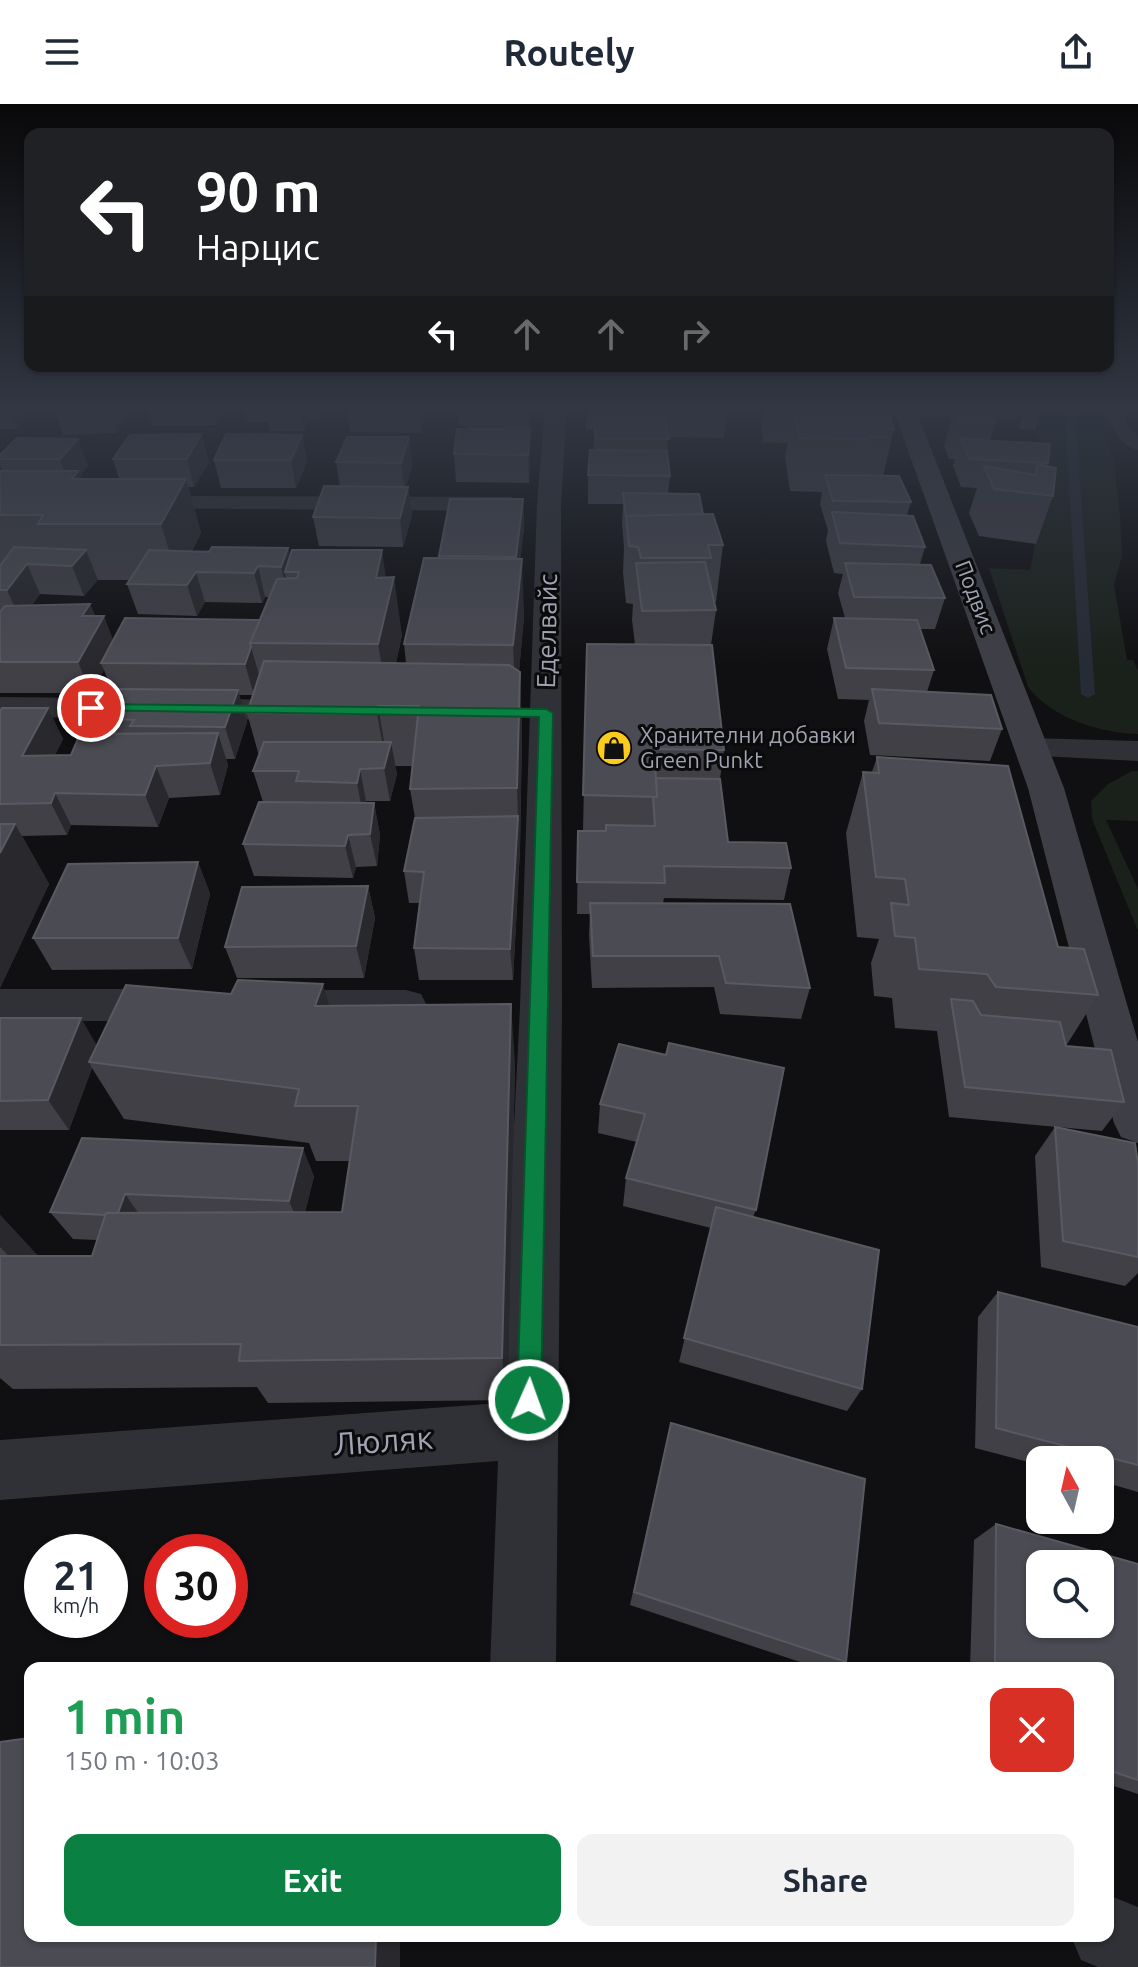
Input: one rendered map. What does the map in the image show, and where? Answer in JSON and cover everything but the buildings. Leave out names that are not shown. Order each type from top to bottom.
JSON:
[{"type":"street","name":"Еделвайс","points":[[528,1430],[525,1007],[531,713],[550,495]]},
{"type":"street","name":"Подвис","points":[[930,495],[1032,748],[1138,1033]]},
{"type":"street","points":[[110,503],[549,504]]},
{"type":"street","points":[[0,707],[343,711]]},
{"type":"street","points":[[1032,748],[1138,751]]},
{"type":"street","name":"Подвис","points":[[1046,788],[1138,1123]]},
{"type":"street","points":[[0,1005],[446,1007]]},
{"type":"street","points":[[523,1662],[528,1430]]},
{"type":"street","name":"Люляк","points":[[0,1470],[528,1430]]},
{"type":"street","points":[[1114,1935],[1138,1945]]},
{"type":"shaded area","points":[[1118,495],[1122,556],[1114,585],[1127,660],[1133,660],[1138,670],[1138,734],[1108,731],[1077,722],[1050,707],[1028,687],[989,568],[1030,570],[1039,497]]},
{"type":"shaded area","points":[[1138,771],[1138,821],[1106,820],[1138,889],[1138,931],[1092,819],[1091,801],[1108,784]]},
{"type":"waterway","points":[[1075,495],[1088,694]]},
{"type":"place","name":"Хранителни добавки Green Punkt","points":[[614,748]]},
{"type":"route","points":[[91,708],[546,713],[529,1400]]}]
